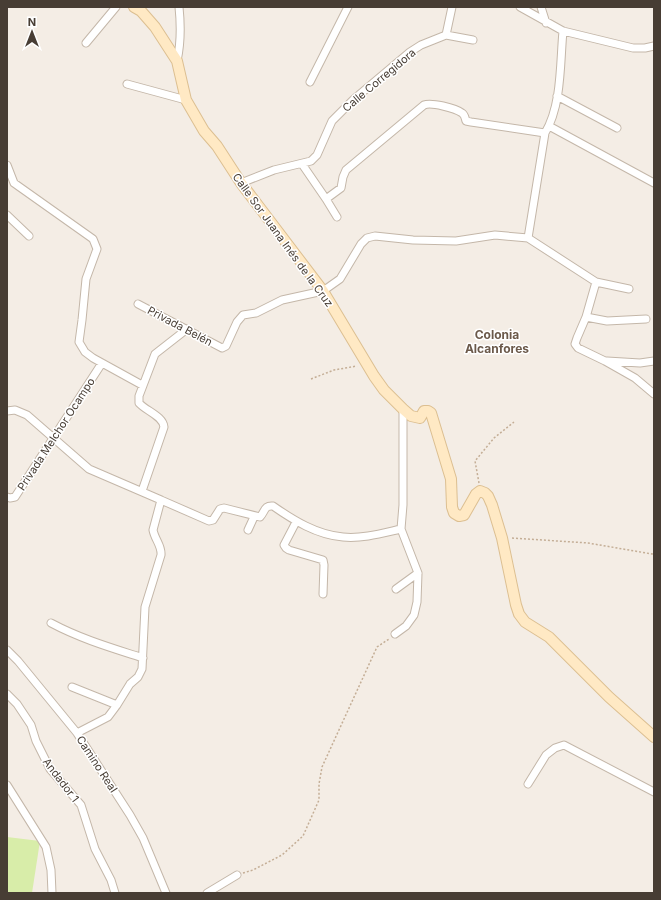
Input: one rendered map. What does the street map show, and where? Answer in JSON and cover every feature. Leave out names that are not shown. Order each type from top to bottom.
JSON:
[{"type":"street","points":[[86,43],[116,7]]},
{"type":"street","name":"Calle Sor Juana Inés de la Cruz","points":[[134,7],[141,12],[155,27],[177,61],[186,100],[204,132],[217,146],[241,183],[323,291],[384,390],[403,410]]},
{"type":"street","points":[[177,61],[181,29],[180,7]]},
{"type":"street","points":[[310,82],[348,7]]},
{"type":"street","points":[[452,7],[446,34],[474,40]]},
{"type":"street","points":[[520,7],[546,23],[563,30],[633,48],[654,46]]},
{"type":"street","points":[[540,7],[546,23]]},
{"type":"street","points":[[528,238],[545,133],[549,126],[557,96],[563,30]]},
{"type":"street","name":"Calle Corregidora","points":[[241,183],[274,170],[311,161],[316,155],[332,122],[353,100],[410,52],[421,45],[446,34]]},
{"type":"street","points":[[127,84],[186,100]]},
{"type":"street","points":[[557,96],[617,128]]},
{"type":"street","points":[[326,199],[341,188],[346,170],[428,103],[461,112],[465,116],[466,121],[545,133]]},
{"type":"street","points":[[549,126],[654,183]]},
{"type":"street","points":[[302,164],[337,217]]},
{"type":"street","points":[[7,165],[14,183],[93,239],[97,249],[87,273],[79,342],[85,352],[142,385]]},
{"type":"street","points":[[7,215],[29,236]]},
{"type":"street","points":[[323,291],[340,279],[361,244],[367,238],[375,236],[413,240],[456,241],[495,235],[528,238],[566,261],[596,282],[629,289]]},
{"type":"street","points":[[596,282],[586,317],[576,344],[578,348],[635,378],[654,394]]},
{"type":"street","name":"Privada Belén","points":[[138,304],[222,348],[226,346],[237,322],[242,315],[256,314],[282,300],[323,291]]},
{"type":"street","points":[[586,317],[607,321],[646,319]]},
{"type":"street","points":[[142,491],[164,427],[164,423],[161,419],[143,408],[139,403],[142,385],[155,354],[187,329]]},
{"type":"street","points":[[605,361],[640,363],[654,361]]},
{"type":"street","name":"Privada Melchor Ocampo","points":[[7,497],[16,497],[53,437],[102,363]]},
{"type":"street","points":[[7,410],[15,410],[27,415],[89,469],[209,521],[213,520],[220,508],[254,517],[260,517],[266,507],[273,506],[296,522],[327,534],[343,537],[401,529]]},
{"type":"street","points":[[403,410],[418,418],[420,418],[424,411],[431,413],[451,479],[452,507],[454,513],[459,516],[464,514],[476,494],[480,491],[485,493],[492,504],[502,538],[516,606],[519,614],[525,622],[549,637],[609,697],[654,737]]},
{"type":"street","points":[[395,634],[406,626],[414,615],[417,602],[418,573],[401,529],[403,505],[403,410]]},
{"type":"street","points":[[77,733],[108,717],[118,705],[130,684],[138,676],[142,669],[145,607],[162,549],[154,535],[153,530],[161,500]]},
{"type":"street","points":[[248,530],[254,517]]},
{"type":"street","points":[[296,522],[284,545],[289,550],[323,560],[323,594]]},
{"type":"street","points":[[396,589],[418,573]]},
{"type":"street","points":[[51,623],[90,641],[143,658]]},
{"type":"street","name":"Camino Real","points":[[7,650],[18,661],[77,733],[130,815],[143,838],[166,893]]},
{"type":"street","points":[[72,688],[118,705]]},
{"type":"street","name":"Andador 1","points":[[7,694],[17,704],[31,725],[36,741],[50,769],[81,805],[95,849],[111,880],[115,893]]},
{"type":"street","points":[[528,784],[546,755],[555,748],[564,745],[654,792]]},
{"type":"street","points":[[7,785],[46,847],[51,870],[52,893]]},
{"type":"street","points":[[207,893],[237,875]]},
{"type":"path","points":[[311,379],[334,370],[367,364]]},
{"type":"path","points":[[480,491],[475,462],[494,438],[514,422]]},
{"type":"path","points":[[502,538],[588,542],[652,554],[654,553]]},
{"type":"path","points":[[237,875],[253,870],[282,855],[303,836],[319,800],[319,784],[322,767],[350,709],[377,647],[395,634]]},
{"type":"green space","points":[[7,837],[40,841],[32,893],[7,893]]},
{"type":"district","name":"Colonia Alcanfores","points":[[497,341]]}]
